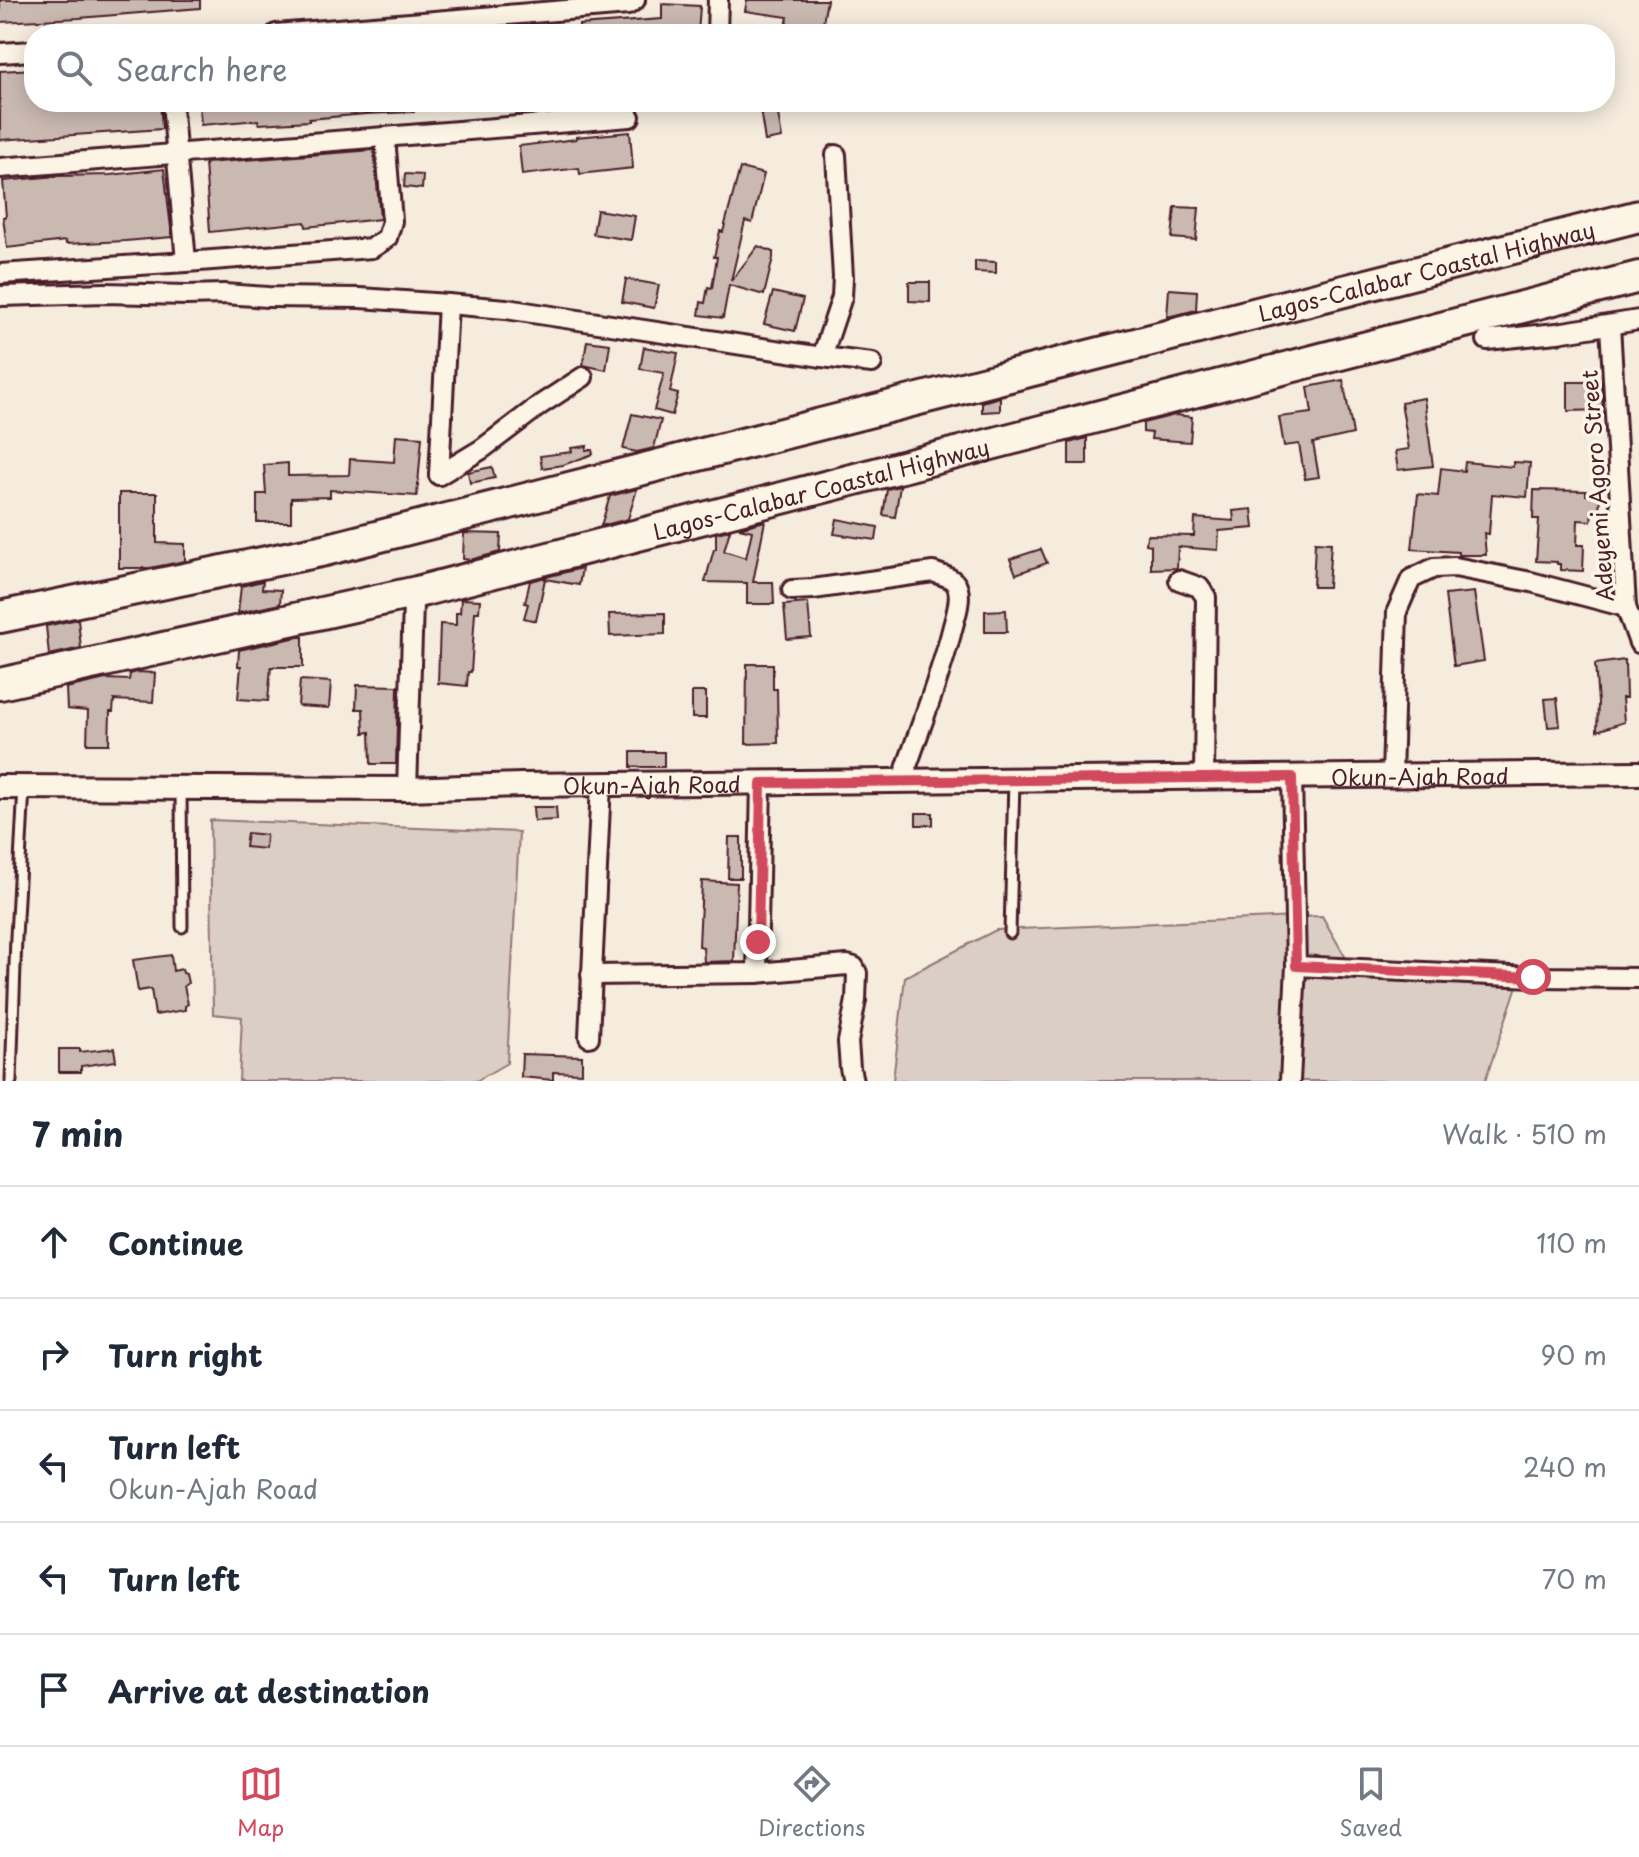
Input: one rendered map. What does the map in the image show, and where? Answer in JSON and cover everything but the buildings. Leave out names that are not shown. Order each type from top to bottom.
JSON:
[{"type":"highway","name":"Lagos-Calabar Coastal Highway","points":[[0,617],[325,550],[1639,216]]},
{"type":"highway","name":"Lagos-Calabar Coastal Highway","points":[[0,684],[417,592],[1639,277]]},
{"type":"street","points":[[397,24],[628,5],[635,0]]},
{"type":"street","points":[[717,24],[718,0]]},
{"type":"street","points":[[0,53],[24,52]]},
{"type":"street","points":[[173,112],[186,262]]},
{"type":"street","points":[[0,168],[630,117]]},
{"type":"street","points":[[0,274],[372,248],[387,238],[392,221],[385,137]]},
{"type":"street","points":[[822,357],[842,297],[836,155]]},
{"type":"street","points":[[0,296],[224,294],[448,304],[506,309],[872,363]]},
{"type":"street","points":[[448,304],[439,475],[482,449],[583,377]]},
{"type":"street","points":[[1487,340],[1639,320]]},
{"type":"street","name":"Adeyemi Agoro Street","points":[[1610,325],[1626,607],[1639,643]]},
{"type":"street","points":[[1392,776],[1397,611],[1411,579],[1434,568],[1455,567],[1531,582],[1626,607]]},
{"type":"street","points":[[792,590],[933,572],[951,578],[958,586],[946,654],[902,781]]},
{"type":"street","points":[[1179,580],[1199,587],[1206,597],[1204,778]]},
{"type":"street","points":[[407,789],[413,604]]},
{"type":"street","name":"Okun-Ajah Road","points":[[0,787],[407,789],[601,784],[1639,773]]},
{"type":"street","points":[[1290,1081],[1296,966],[1292,777]]},
{"type":"street","points":[[757,973],[761,783]]},
{"type":"street","points":[[589,1037],[601,784]]},
{"type":"street","points":[[591,975],[757,973],[847,965],[854,967],[857,973],[856,1000],[848,1042],[853,1081]]},
{"type":"street","points":[[1296,966],[1533,977],[1639,978]]},
{"type":"lane","points":[[1010,933],[1014,780]]},
{"type":"lane","points":[[11,1081],[24,787]]},
{"type":"lane","points":[[181,788],[182,927]]},
{"type":"shaded area","points":[[210,820],[519,832],[507,1063],[476,1081],[239,1081],[242,1017],[213,1014]]},
{"type":"shaded area","points":[[1322,916],[1355,974],[1517,986],[1485,1081],[893,1081],[905,977],[996,930]]},
{"type":"route","points":[[758,942],[761,783],[1292,777],[1296,966],[1533,977]]}]
